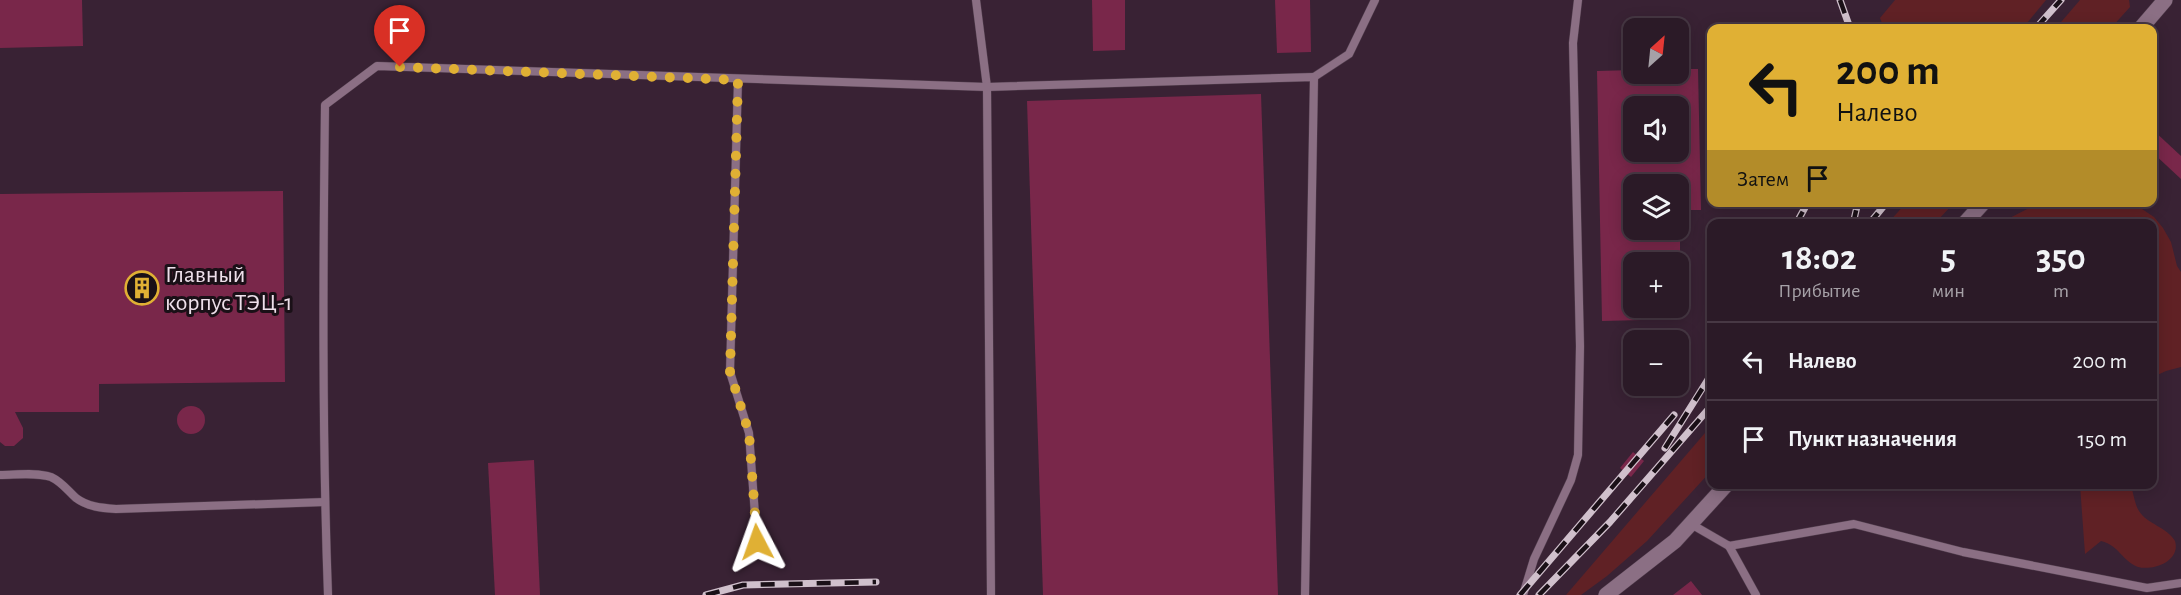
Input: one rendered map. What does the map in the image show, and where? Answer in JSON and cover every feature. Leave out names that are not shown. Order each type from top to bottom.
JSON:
[{"type":"street","points":[[2144,24],[2165,0]]},
{"type":"street","points":[[1969,219],[1979,207]]},
{"type":"street","points":[[1606,595],[1675,541],[1723,489]]},
{"type":"lane","points":[[976,0],[987,87],[991,595]]},
{"type":"lane","points":[[328,595],[323,287],[325,105],[377,66],[987,87],[1314,77],[1349,54],[1376,0]]},
{"type":"lane","points":[[1523,595],[1534,558],[1571,480],[1578,455],[1580,346],[1573,43],[1578,0]]},
{"type":"lane","points":[[1305,595],[1314,77]]},
{"type":"lane","points":[[738,80],[730,372],[749,433],[757,542]]},
{"type":"lane","points":[[0,475],[30,474],[51,477],[63,483],[76,497],[96,507],[116,509],[325,502]]},
{"type":"lane","points":[[1691,524],[1729,546],[1756,595]]},
{"type":"lane","points":[[1729,546],[1854,524],[1963,552],[2147,588],[2181,583]]},
{"type":"shaded area","points":[[1895,0],[2046,0],[2026,24],[1882,24],[1880,18]]},
{"type":"shaded area","points":[[2080,0],[2129,0],[2130,7],[2115,24],[2059,24]]},
{"type":"shaded area","points":[[1902,207],[1950,207],[1939,219],[1892,219]]},
{"type":"shaded area","points":[[2031,207],[2139,207],[2156,219],[2008,219]]},
{"type":"shaded area","points":[[2157,221],[2171,242],[2177,266],[2181,272],[2181,367],[2157,375]]},
{"type":"shaded area","points":[[1707,431],[1707,475],[1647,541],[1607,576],[1581,595],[1566,595]]},
{"type":"shaded area","points":[[2080,489],[2132,489],[2139,511],[2171,536],[2176,548],[2170,559],[2164,563],[2144,568],[2128,561],[2113,546],[2101,541],[2085,554]]},
{"type":"building","points":[[0,0],[82,0],[83,46],[0,48]]},
{"type":"building","points":[[1092,0],[1125,0],[1125,50],[1093,51]]},
{"type":"building","points":[[1275,0],[1310,0],[1311,52],[1277,53]]},
{"type":"building","points":[[1689,69],[1698,69],[1701,210],[1689,210],[1689,174],[1623,174],[1623,240],[1680,240],[1680,252],[1623,252],[1623,318],[1682,319],[1602,321],[1597,71],[1623,70],[1623,84],[1689,84]]},
{"type":"building","points":[[1261,94],[1278,595],[1043,595],[1027,101]]},
{"type":"building","points":[[2157,134],[2181,156],[2181,179],[2157,157]]},
{"type":"building","name":"Главный корпус ТЭЦ-1","points":[[283,191],[285,382],[99,384],[99,412],[15,412],[23,428],[23,438],[14,446],[5,446],[0,442],[0,194]]},
{"type":"building","points":[[191,406],[201,410],[205,420],[201,430],[191,434],[181,430],[177,420],[181,410]]},
{"type":"building","points":[[1633,452],[1644,461],[1631,477],[1620,468]]},
{"type":"building","points":[[534,460],[540,595],[495,595],[488,463]]},
{"type":"building","points":[[1691,581],[1702,595],[1673,595]]},
{"type":"railway","points":[[1840,0],[1849,24]]},
{"type":"railway","points":[[2040,24],[2061,0]]},
{"type":"railway","points":[[1799,219],[1805,207]]},
{"type":"railway","points":[[1854,219],[1857,207]]},
{"type":"railway","points":[[1873,219],[1883,207]]},
{"type":"railway","points":[[1665,448],[1707,381]]},
{"type":"railway","points":[[1539,595],[1610,522],[1707,411]]},
{"type":"railway","points":[[1520,595],[1674,415]]},
{"type":"railway","points":[[706,595],[743,585],[876,582]]},
{"type":"place","name":"Главный корпус ТЭЦ-1","points":[[142,288]]},
{"type":"route","points":[[400,67],[738,80],[730,372],[749,433],[757,542]]}]
